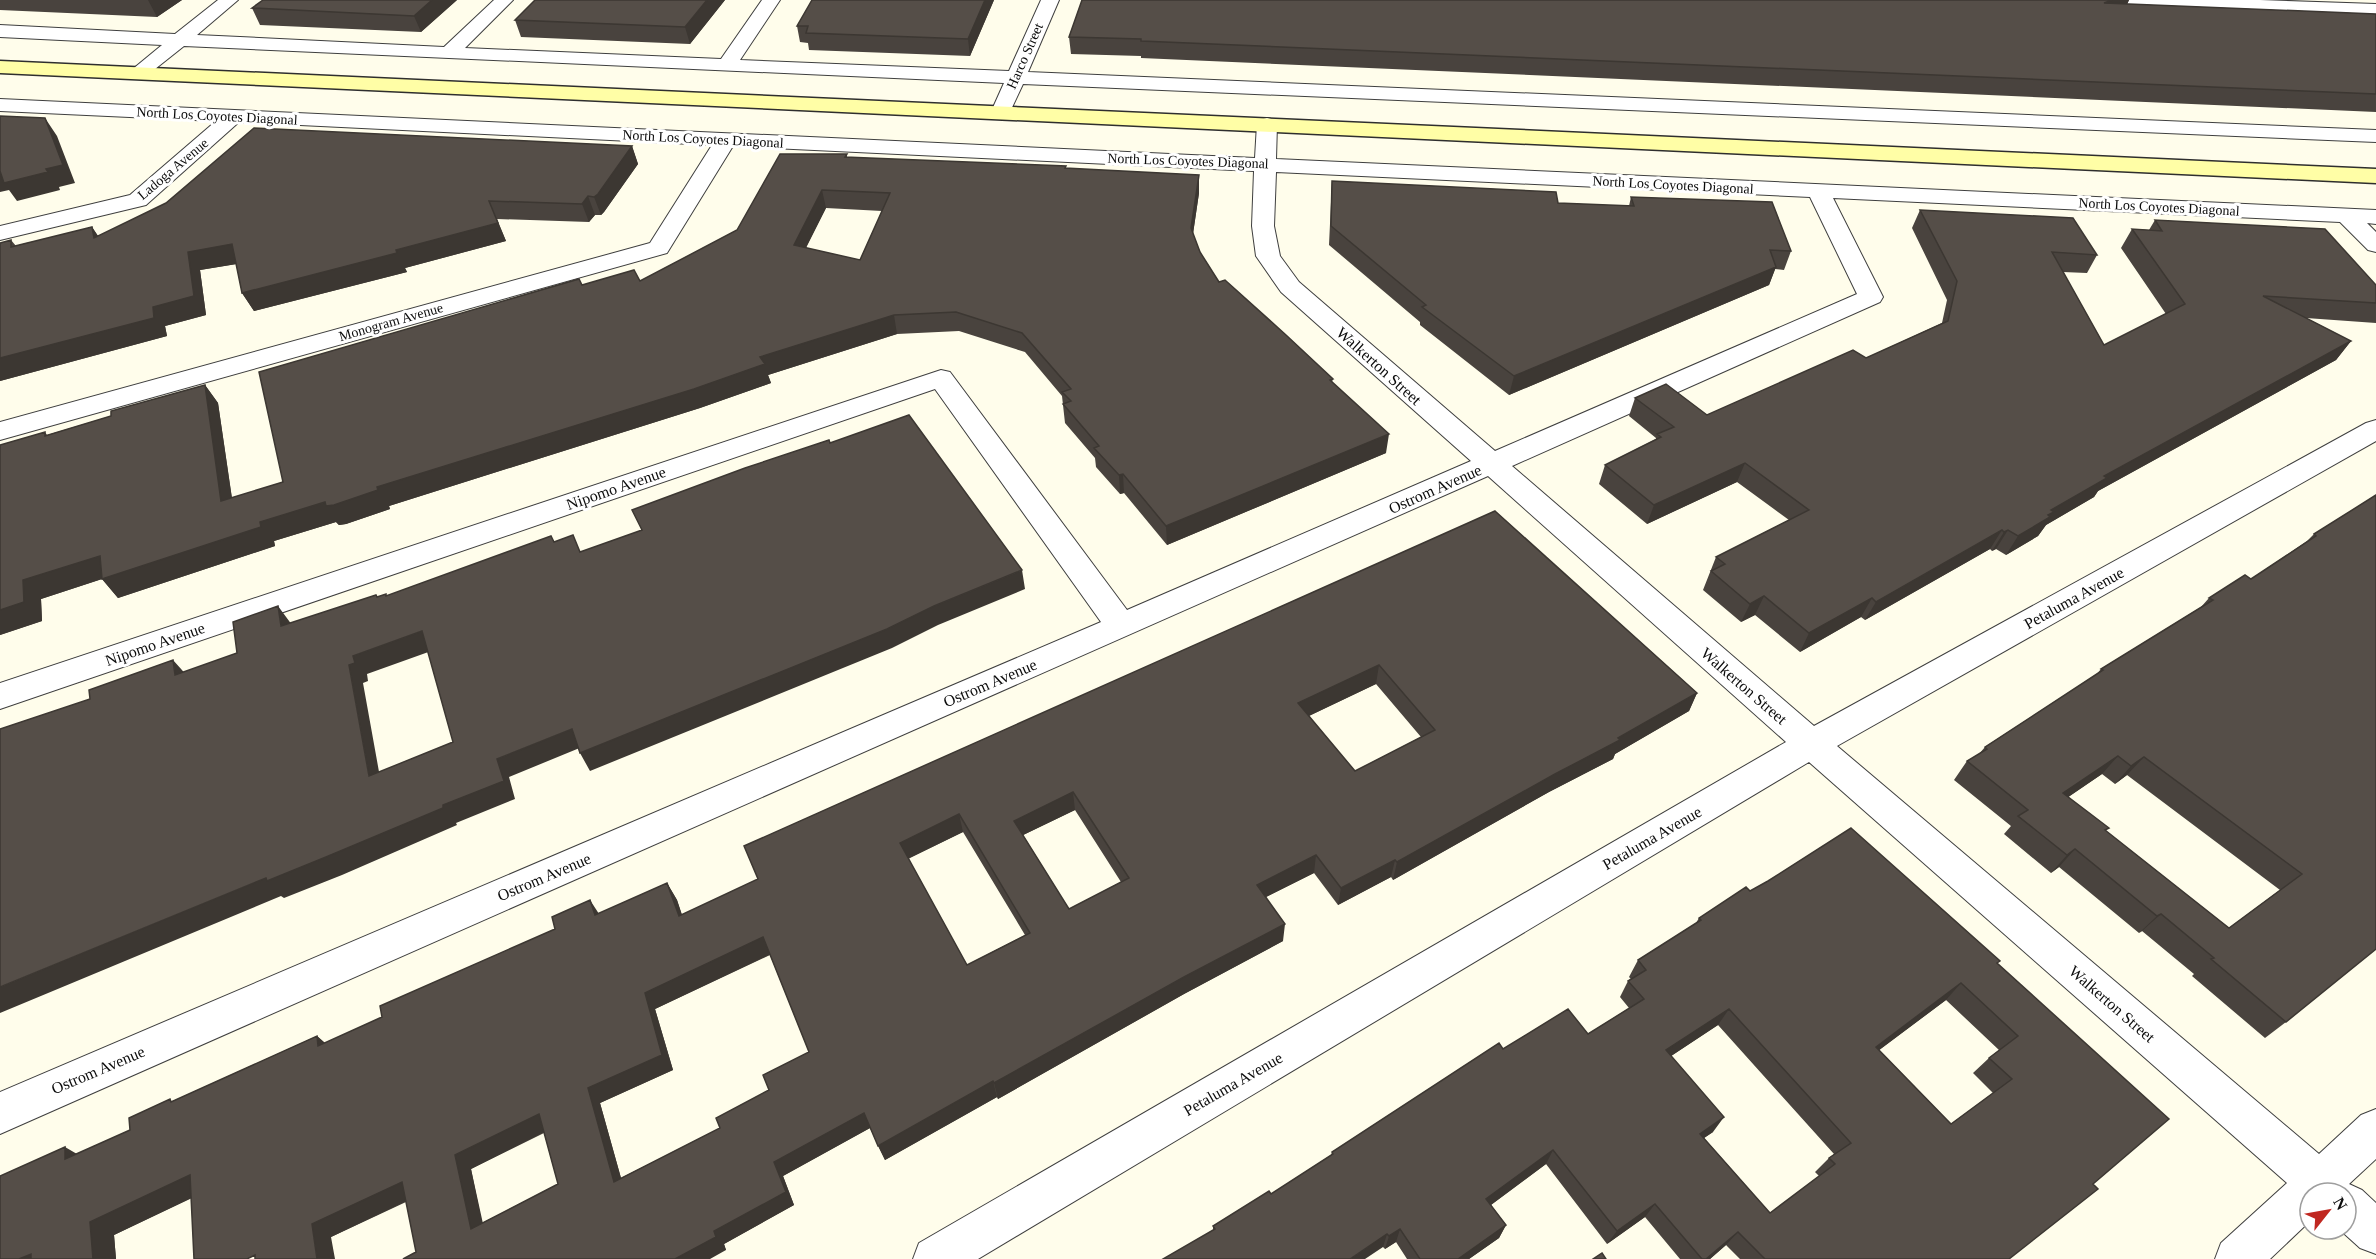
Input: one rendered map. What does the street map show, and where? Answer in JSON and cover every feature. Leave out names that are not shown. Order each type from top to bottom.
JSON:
[{"type":"main road","points":[[0,67],[2376,176]]},
{"type":"street","points":[[138,74],[229,0]]},
{"type":"street","points":[[449,53],[504,0]]},
{"type":"street","points":[[727,65],[771,0]]},
{"type":"street","name":"Harco Street","points":[[1001,112],[1050,0]]},
{"type":"street","points":[[2083,0],[2376,9]]},
{"type":"street","points":[[2324,0],[2348,9]]},
{"type":"street","points":[[0,31],[449,53],[2376,136]]},
{"type":"street","name":"North Los Coyotes Diagonal","points":[[0,105],[2376,217]]},
{"type":"street","name":"Ladoga Avenue","points":[[0,233],[138,200],[234,116]]},
{"type":"street","name":"Walkerton Street","points":[[1267,124],[1263,226],[1268,256],[1290,287],[1811,744],[2317,1181]]},
{"type":"street","name":"Monogram Avenue","points":[[0,431],[659,248],[726,140]]},
{"type":"street","name":"Ostrom Avenue","points":[[0,1113],[1492,465],[1870,297],[1819,192]]},
{"type":"street","points":[[2347,216],[2376,245]]},
{"type":"street","name":"Nipomo Avenue","points":[[0,696],[941,378],[1121,626]]},
{"type":"street","name":"Petaluma Avenue","points":[[935,1259],[1811,744],[2376,429]]},
{"type":"street","points":[[2341,1181],[2376,1130]]},
{"type":"street","name":"Walkerton Street","points":[[2358,1216],[2376,1232]]},
{"type":"street","points":[[2237,1259],[2298,1217]]},
{"type":"building","points":[[263,0],[432,0],[414,16],[252,8]]},
{"type":"building","points":[[535,0],[707,0],[685,27],[515,20]]},
{"type":"building","points":[[812,0],[985,0],[968,39],[806,33],[808,26],[797,26]]},
{"type":"building","points":[[1082,0],[2112,0],[2104,3],[2376,14],[2376,94],[1069,37]]},
{"type":"building","points":[[0,116],[45,118],[63,165],[46,169],[48,172],[4,183],[0,171]]},
{"type":"building","points":[[254,128],[632,146],[598,194],[594,197],[588,196],[582,204],[489,201],[498,223],[396,250],[397,253],[242,293],[232,244],[188,252],[194,296],[153,307],[154,318],[0,358],[0,243],[11,240],[11,247],[92,227],[94,238],[166,203]]},
{"type":"building","points":[[780,154],[847,154],[845,157],[1066,166],[1065,168],[1199,175],[1191,228],[1200,252],[1219,282],[1225,280],[1389,434],[1166,526],[1123,474],[1119,475],[1094,448],[1099,446],[1063,404],[1071,401],[1062,392],[1071,389],[1022,333],[956,312],[894,315],[760,357],[765,364],[694,389],[377,487],[378,490],[334,505],[326,506],[325,502],[260,522],[261,527],[102,579],[100,556],[23,580],[24,602],[0,610],[0,445],[45,432],[45,436],[111,416],[111,411],[205,385],[221,501],[283,482],[259,372],[579,279],[582,285],[634,270],[640,281],[737,230]],"holes":[[[822,190],[890,193],[860,260],[794,245]]]},
{"type":"building","points":[[1332,181],[1556,192],[1558,203],[1634,206],[1631,197],[1772,202],[1791,251],[1770,250],[1776,267],[1514,376],[1422,307],[1426,305],[1331,226]]},
{"type":"building","points":[[1920,210],[2073,218],[2097,255],[2052,252],[2104,345],[2185,304],[2132,229],[2162,231],[2155,220],[2325,229],[2376,285],[2376,303],[2263,296],[2351,341],[2104,476],[2107,478],[2051,510],[2054,512],[2048,515],[2050,517],[2018,536],[2008,530],[2004,532],[2002,530],[1876,602],[1872,598],[1809,633],[1764,596],[1750,604],[1711,571],[1725,564],[1716,557],[1809,510],[1745,463],[1654,505],[1605,465],[1661,437],[1657,434],[1674,427],[1635,398],[1666,384],[1707,415],[1853,350],[1866,358],[1948,321],[1957,281]]},
{"type":"building","points":[[909,415],[1022,570],[934,606],[887,629],[580,753],[572,729],[497,759],[504,781],[443,805],[443,808],[326,857],[267,881],[266,878],[0,987],[0,729],[90,699],[89,690],[173,660],[175,675],[237,653],[233,622],[278,606],[281,626],[376,595],[377,597],[386,594],[386,596],[551,536],[554,542],[573,535],[580,552],[642,530],[632,510],[745,468],[829,440],[830,443]],"holes":[[[422,631],[453,742],[369,776],[349,665],[355,663],[353,656]]]},
{"type":"building","points":[[2376,495],[2376,949],[2286,1022],[2161,914],[2157,916],[2075,849],[2067,855],[2018,816],[2028,810],[1967,761],[2103,670],[2101,669],[2213,600],[2209,598],[2245,575],[2251,579],[2316,536],[2314,534]],"holes":[[[2118,756],[2131,766],[2144,757],[2302,874],[2229,928],[2105,830],[2109,828],[2063,793]]]},
{"type":"building","points":[[1495,511],[1697,693],[1618,738],[1620,740],[1397,862],[1395,860],[1341,888],[1316,855],[1257,885],[1285,924],[1184,977],[994,1083],[993,1081],[878,1146],[864,1113],[774,1162],[786,1192],[714,1231],[716,1237],[675,1259],[403,1259],[416,1252],[402,1182],[312,1224],[317,1259],[255,1259],[255,1255],[247,1259],[194,1259],[190,1175],[90,1222],[93,1259],[31,1259],[31,1254],[19,1259],[0,1259],[0,1176],[65,1147],[65,1159],[130,1130],[129,1118],[170,1099],[171,1102],[317,1036],[318,1046],[382,1017],[380,1006],[555,929],[552,917],[590,900],[595,915],[667,883],[679,916],[758,879],[744,846]],"holes":[[[1379,665],[1435,730],[1355,771],[1298,703]],[[1073,792],[1129,878],[1069,909],[1014,821]],[[959,814],[1030,933],[967,965],[900,843]],[[763,937],[809,1052],[763,1075],[769,1090],[716,1118],[720,1128],[614,1182],[588,1088],[662,1055],[645,993]],[[539,1114],[558,1184],[471,1229],[455,1155]]]},
{"type":"building","points":[[1851,828],[2000,961],[1997,963],[2169,1119],[2093,1184],[2098,1189],[2009,1259],[1765,1259],[1738,1232],[1706,1259],[1702,1259],[1655,1204],[1617,1231],[1553,1150],[1486,1199],[1506,1225],[1458,1259],[1420,1259],[1400,1229],[1389,1236],[1387,1234],[1350,1259],[1163,1259],[1215,1229],[1213,1226],[1269,1191],[1271,1194],[1499,1043],[1503,1049],[1568,1009],[1588,1034],[1644,999],[1628,981],[1646,970],[1638,960],[1701,920],[1699,918],[1746,887],[1750,891]],"holes":[[[1961,983],[2018,1036],[1989,1058],[2012,1079],[1951,1124],[1876,1047]],[[1729,1009],[1851,1143],[1829,1158],[1835,1164],[1770,1213],[1700,1134],[1724,1117],[1666,1050]]]},
{"type":"building","points":[[1602,1253],[1606,1259],[1593,1259]]}]
